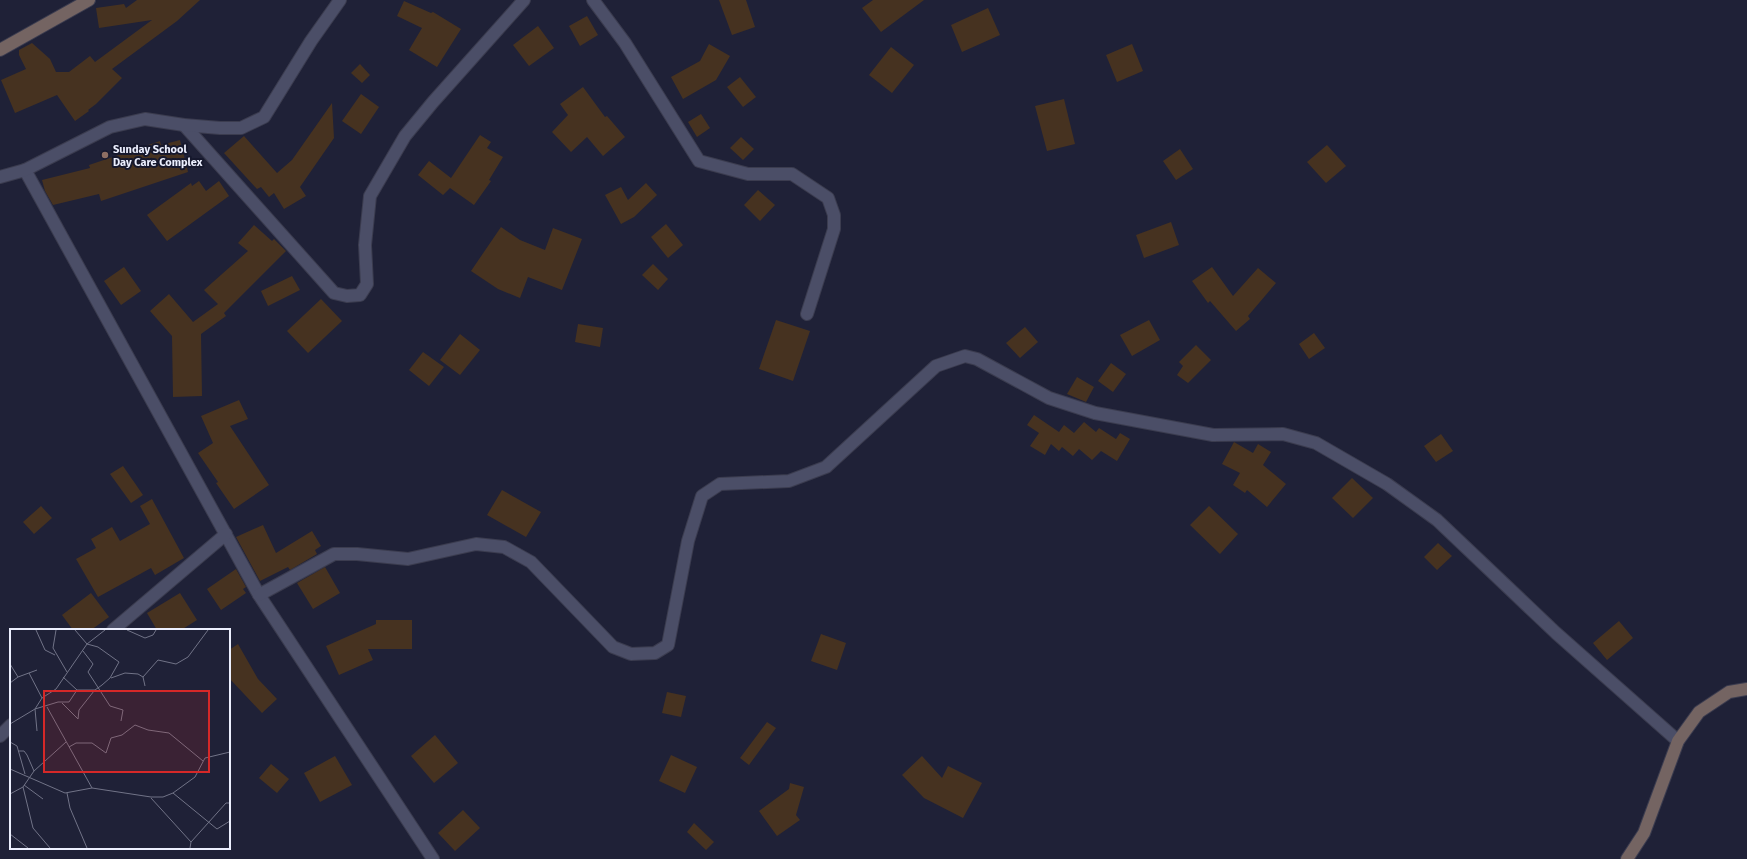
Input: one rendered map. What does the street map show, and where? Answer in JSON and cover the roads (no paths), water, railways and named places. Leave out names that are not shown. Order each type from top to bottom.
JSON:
[{"type":"street","points":[[0,50],[89,0]]},
{"type":"street","points":[[0,177],[25,170],[110,126],[145,118],[184,125],[241,128],[264,117],[311,41],[340,0]]},
{"type":"street","points":[[184,125],[334,293],[347,296],[360,294],[367,284],[366,245],[370,196],[405,136],[433,102],[524,0]]},
{"type":"street","points":[[593,0],[625,43],[699,161],[748,174],[792,174],[828,198],[834,215],[834,229],[807,314]]},
{"type":"street","points":[[25,170],[259,595],[433,859]]},
{"type":"street","points":[[259,595],[334,554],[357,554],[408,559],[476,544],[504,547],[531,562],[613,647],[632,654],[654,653],[668,645],[688,541],[702,496],[720,484],[789,481],[826,467],[936,366],[965,356],[977,359],[1049,398],[1095,413],[1213,436],[1283,434],[1316,443],[1387,484],[1438,520],[1556,633],[1678,741]]},
{"type":"street","points":[[114,629],[226,534]]},
{"type":"street","points":[[1627,859],[1644,833],[1678,741],[1699,712],[1729,692],[1747,689]]},
{"type":"street","points":[[0,736],[10,726]]},
{"type":"place","name":"Sunday School Day Care Complex","points":[[105,155]]}]
